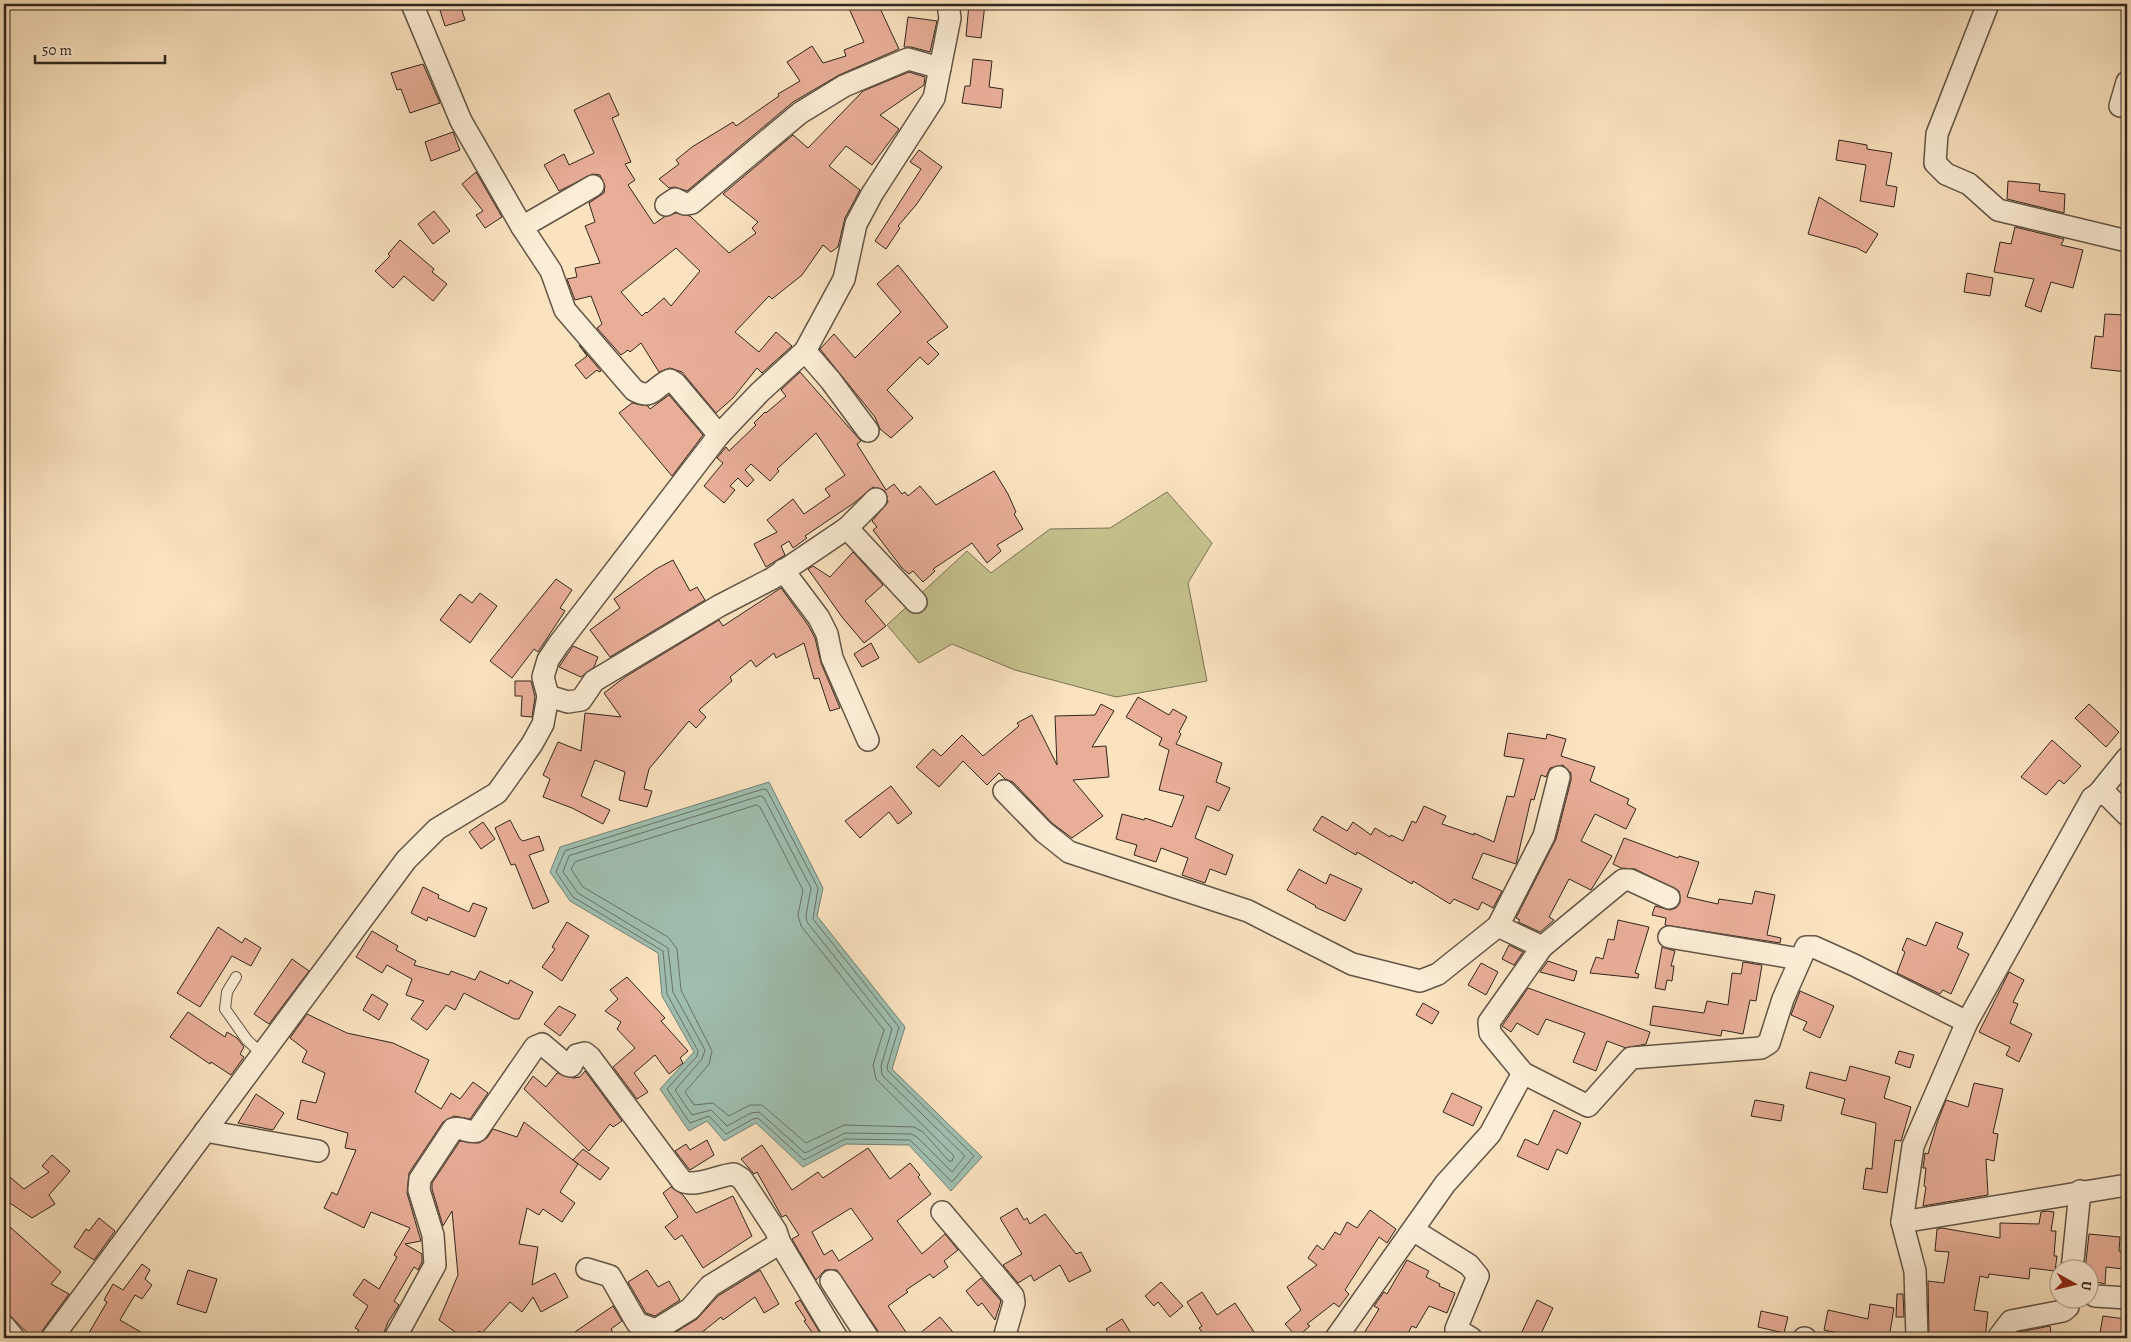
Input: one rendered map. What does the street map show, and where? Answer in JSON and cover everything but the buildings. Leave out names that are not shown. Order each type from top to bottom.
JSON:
[{"type":"street","points":[[412,4],[461,121],[522,227],[551,271],[565,310],[634,390],[642,394],[650,394],[670,380],[675,383],[719,435]]},
{"type":"street","points":[[52,1338],[406,860],[437,829],[497,792],[532,744],[543,724],[548,696],[543,677],[548,660],[719,435],[760,392],[804,351],[844,279],[856,224],[872,194],[934,98],[950,18],[948,4]]},
{"type":"street","points":[[1988,4],[1937,134],[1935,163],[1946,174],[1969,184],[1998,210],[2127,241]]},
{"type":"street","points":[[666,205],[675,199],[685,204],[692,203],[800,113],[844,86],[908,59],[940,68]]},
{"type":"street","points":[[2120,106],[2127,82]]},
{"type":"street","points":[[522,227],[594,186]]},
{"type":"street","points":[[804,351],[831,381],[868,431]]},
{"type":"street","points":[[548,696],[568,702],[581,700],[594,681],[613,668],[719,606],[773,578],[847,528],[876,499]]},
{"type":"street","points":[[847,528],[916,602]]},
{"type":"street","points":[[783,570],[819,618],[828,634],[832,658],[868,740]]},
{"type":"street","points":[[1917,1338],[1916,1271],[1902,1222],[1913,1146],[1967,1022],[2087,806],[2127,758]]},
{"type":"street","points":[[1004,791],[1044,832],[1068,852],[1248,911],[1352,964],[1420,981],[1438,974],[1498,926],[1544,836],[1559,776]]},
{"type":"street","points":[[2098,794],[2107,795],[2127,815]]},
{"type":"street","points":[[1669,898],[1630,880],[1623,880],[1542,947],[1488,1022],[1490,1034],[1523,1073],[1588,1106],[1631,1058],[1761,1048],[1770,1043],[1783,999],[1806,947],[1814,947],[1967,1022]]},
{"type":"street","points":[[1498,926],[1542,947]]},
{"type":"street","points":[[1669,937],[1800,959]]},
{"type":"street","points":[[395,1338],[434,1265],[434,1235],[419,1190],[420,1180],[453,1129],[462,1128],[470,1132],[477,1131],[539,1044],[542,1044],[567,1065],[571,1066],[577,1055],[585,1053],[590,1057],[682,1181],[694,1183],[734,1174],[742,1179],[776,1231],[780,1243],[837,1338]]},
{"type":"street","points":[[1336,1338],[1445,1184],[1490,1134],[1523,1073]]},
{"type":"street","points":[[205,1131],[318,1151]]},
{"type":"street","points":[[1902,1222],[2127,1184]]},
{"type":"street","points":[[2073,1260],[2080,1191]]},
{"type":"street","points":[[942,1212],[1013,1296],[1014,1303],[1004,1338]]},
{"type":"street","points":[[1413,1230],[1470,1265],[1478,1276],[1456,1329],[1471,1338]]},
{"type":"street","points":[[587,1269],[610,1276],[636,1323],[656,1330],[690,1309],[710,1286],[780,1243]]},
{"type":"street","points":[[831,1281],[864,1332],[841,1338]]},
{"type":"street","points":[[2098,1296],[2127,1298]]},
{"type":"street","points":[[1998,1338],[2011,1321],[2064,1310]]},
{"type":"street","points":[[4,1326],[14,1338]]},
{"type":"lane","points":[[236,977],[227,992],[225,1009],[247,1040],[262,1054]]},
{"type":"shaded area","points":[[1167,492],[1212,543],[1188,583],[1207,681],[1116,697],[1015,670],[952,644],[919,663],[887,625],[967,551],[991,573],[1050,529],[1110,528]]},
{"type":"water","points":[[769,782],[823,888],[817,916],[905,1027],[892,1069],[982,1157],[951,1191],[909,1145],[846,1144],[803,1167],[756,1123],[724,1141],[707,1121],[689,1131],[660,1089],[694,1052],[662,996],[658,953],[570,901],[550,872],[560,847]]}]
